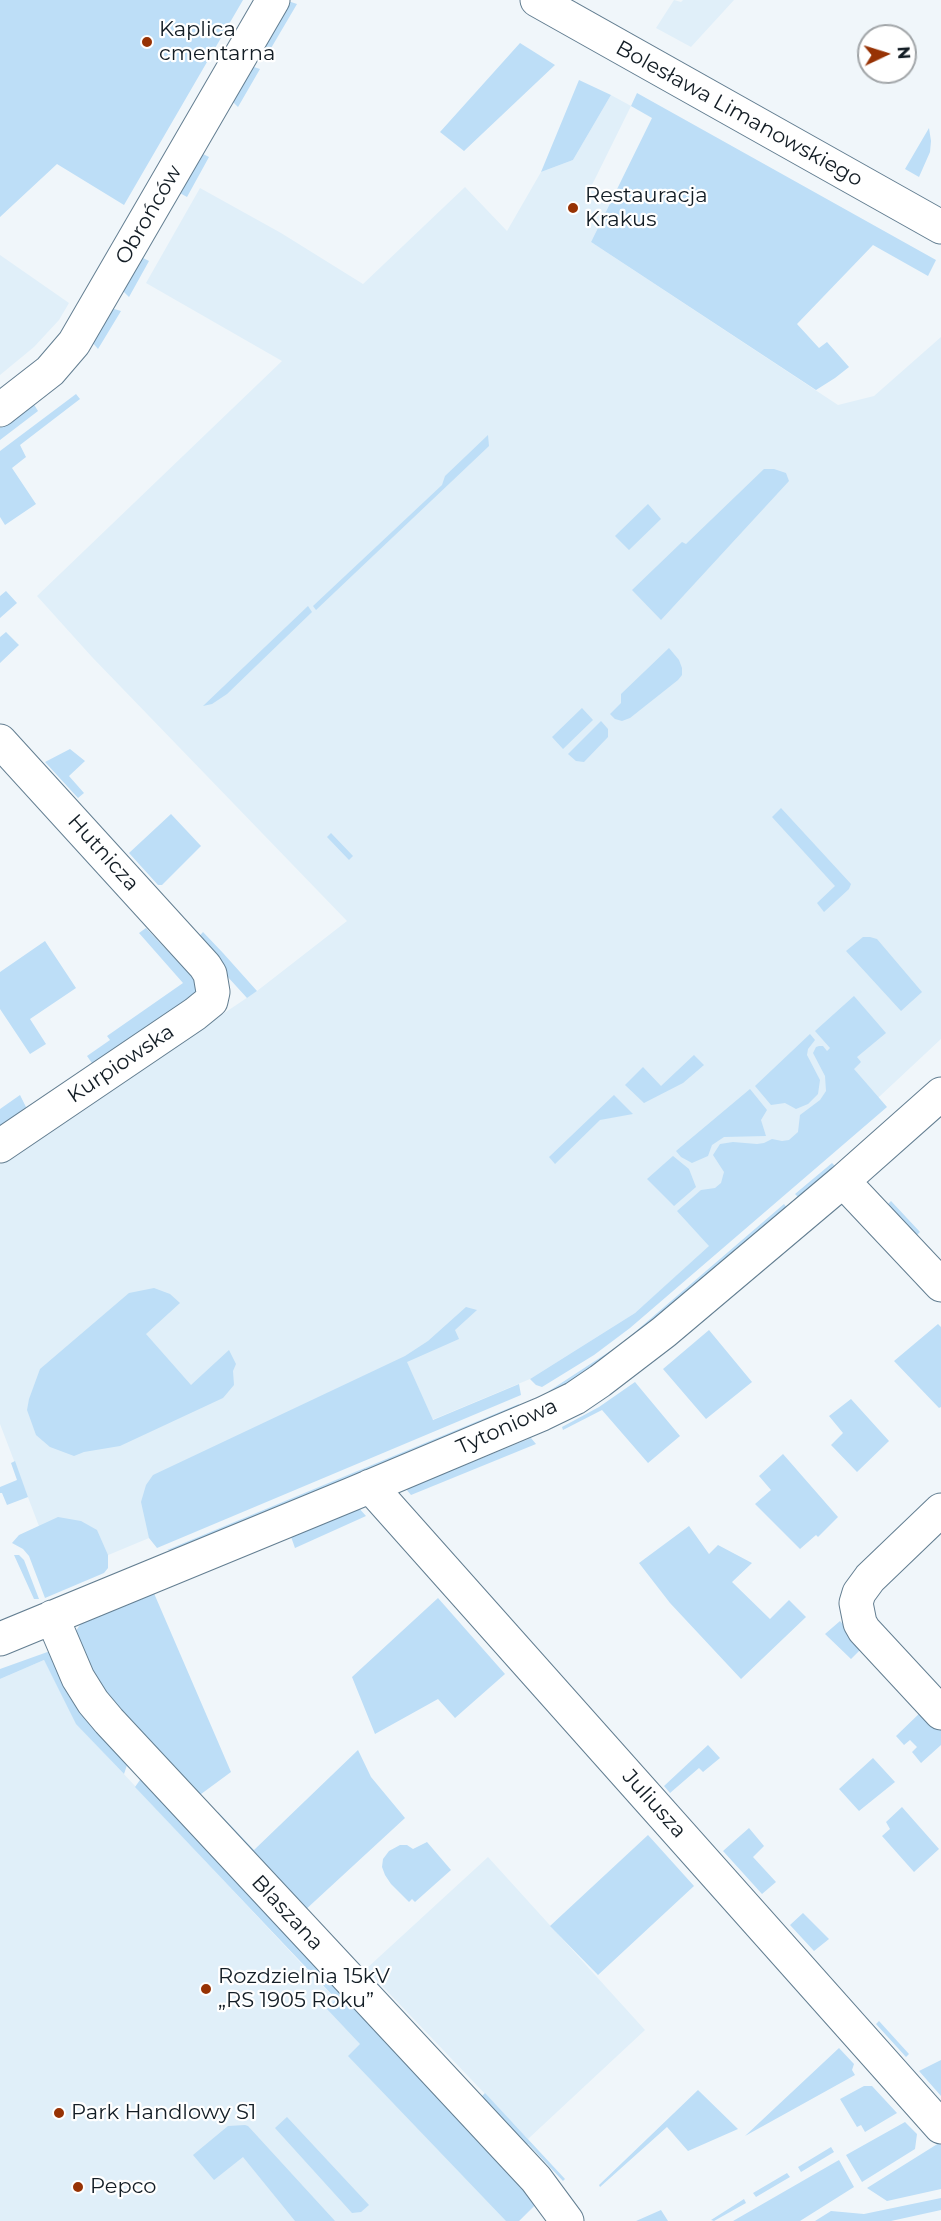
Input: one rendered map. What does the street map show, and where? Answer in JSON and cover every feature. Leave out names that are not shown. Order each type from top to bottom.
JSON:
[{"type":"street","name":"Obrońców","points":[[0,410],[50,371],[74,343],[273,0]]},
{"type":"street","name":"Bolesława Limanowskiego","points":[[537,0],[941,227]]},
{"type":"street","name":"Hutnicza","points":[[0,741],[205,966]]},
{"type":"street","name":"Kurpiowska","points":[[0,1146],[206,1006],[211,1001],[213,992],[210,974],[205,966]]},
{"type":"street","name":"Tytoniowa","points":[[0,1640],[542,1414],[583,1392],[664,1332],[843,1181],[941,1094]]},
{"type":"street","points":[[843,1181],[941,1285]]},
{"type":"street","name":"Juliusza","points":[[370,1486],[939,2125]]},
{"type":"street","points":[[941,1510],[870,1578],[859,1593],[856,1603],[860,1623],[864,1630],[941,1713]]},
{"type":"street","name":"Blaszana","points":[[52,1617],[78,1678],[93,1702],[109,1721],[536,2179],[567,2221]]},
{"type":"shaded area","points":[[0,0],[243,0],[124,205],[57,164],[0,217]]},
{"type":"shaded area","points":[[674,0],[681,2],[683,0],[734,0],[691,47],[656,28]]},
{"type":"shaded area","points":[[288,1],[297,4],[267,55],[260,50]]},
{"type":"shaded area","points":[[520,43],[555,65],[464,151],[440,132]]},
{"type":"shaded area","points":[[251,66],[260,69],[238,107],[231,100]]},
{"type":"shaded area","points":[[579,80],[611,95],[573,160],[541,172]]},
{"type":"shaded area","points":[[637,93],[936,260],[928,276],[873,245],[797,324],[819,348],[827,342],[849,367],[835,378],[816,390],[591,242],[652,118],[631,106]]},
{"type":"shaded area","points":[[611,95],[631,106],[590,189],[611,201],[591,242],[838,405],[874,396],[941,337],[941,1039],[864,1111],[635,1313],[530,1379],[58,1576],[0,1424],[0,1164],[257,991],[347,921],[92,657],[37,596],[282,361],[146,283],[200,188],[281,233],[363,284],[465,187],[507,231],[541,172],[573,160]]},
{"type":"shaded area","points":[[929,128],[930,152],[919,177],[905,169]]},
{"type":"shaded area","points":[[201,153],[209,157],[187,197],[178,192]]},
{"type":"shaded area","points":[[0,255],[69,303],[59,320],[34,347],[0,375]]},
{"type":"shaded area","points":[[141,257],[149,261],[129,297],[122,290]]},
{"type":"shaded area","points":[[111,308],[121,311],[98,349],[92,342]]},
{"type":"shaded area","points":[[76,394],[80,399],[20,445],[26,457],[12,468],[36,504],[5,525],[0,517],[0,451]]},
{"type":"shaded area","points":[[33,403],[38,411],[0,440],[0,428]]},
{"type":"shaded area","points":[[488,435],[489,446],[316,610],[313,606],[442,485],[445,476]]},
{"type":"shaded area","points":[[764,469],[786,473],[789,481],[661,620],[632,590],[682,542],[686,544]]},
{"type":"shaded area","points":[[648,504],[661,519],[629,550],[615,536]]},
{"type":"shaded area","points":[[6,591],[17,603],[0,618],[0,596]]},
{"type":"shaded area","points":[[308,606],[312,612],[227,694],[212,704],[203,706]]},
{"type":"shaded area","points":[[6,632],[19,645],[0,663],[0,637]]},
{"type":"shaded area","points":[[669,648],[679,660],[682,675],[630,718],[622,721],[615,719],[610,714],[621,703],[621,694]]},
{"type":"shaded area","points":[[582,708],[593,720],[563,749],[552,737]]},
{"type":"shaded area","points":[[601,721],[608,729],[608,737],[584,762],[576,761],[568,754]]},
{"type":"shaded area","points":[[70,749],[85,761],[69,776],[84,793],[78,798],[45,762]]},
{"type":"shaded area","points":[[781,808],[851,884],[849,889],[824,912],[817,903],[835,886],[772,817]]},
{"type":"shaded area","points":[[171,814],[201,846],[162,885],[158,885],[129,853]]},
{"type":"shaded area","points":[[331,833],[353,856],[349,860],[327,837]]},
{"type":"shaded area","points":[[146,928],[184,968],[193,967],[202,990],[96,1069],[87,1056],[110,1040],[107,1036],[183,983],[139,933]]},
{"type":"shaded area","points":[[203,932],[257,991],[247,998],[195,941]]},
{"type":"shaded area","points":[[863,937],[877,939],[922,992],[901,1011],[846,951]]},
{"type":"shaded area","points":[[45,941],[76,988],[30,1019],[46,1044],[30,1054],[0,1009],[0,972]]},
{"type":"shaded area","points":[[854,996],[886,1033],[857,1057],[861,1062],[854,1069],[887,1107],[630,1328],[594,1355],[542,1387],[536,1385],[530,1379],[635,1313],[709,1246],[677,1211],[701,1190],[715,1188],[721,1183],[724,1172],[713,1155],[720,1144],[733,1142],[757,1144],[772,1139],[789,1140],[798,1132],[800,1115],[820,1100],[826,1091],[825,1076],[813,1053],[819,1046],[823,1046],[827,1051],[830,1048],[815,1031]]},
{"type":"shaded area","points":[[810,1034],[815,1040],[808,1049],[807,1055],[820,1080],[818,1094],[808,1104],[796,1109],[785,1103],[771,1105],[755,1086]]},
{"type":"shaded area","points":[[694,1055],[704,1065],[683,1083],[644,1103],[625,1085],[643,1067],[661,1086]]},
{"type":"shaded area","points":[[750,1089],[767,1110],[761,1120],[766,1136],[724,1137],[712,1145],[708,1156],[692,1163],[681,1157],[676,1151]]},
{"type":"shaded area","points":[[20,1095],[27,1109],[0,1127],[0,1109]]},
{"type":"shaded area","points":[[614,1095],[633,1114],[600,1120],[555,1164],[549,1157]]},
{"type":"shaded area","points":[[673,1156],[689,1169],[696,1187],[674,1206],[647,1179]]},
{"type":"shaded area","points":[[832,1163],[835,1166],[799,1198],[795,1194]]},
{"type":"shaded area","points":[[891,1201],[920,1232],[916,1236],[884,1208]]},
{"type":"shaded area","points":[[784,1204],[787,1208],[637,1337],[560,1389],[549,1391],[621,1344]]},
{"type":"shaded area","points":[[154,1288],[170,1294],[180,1303],[146,1334],[191,1385],[229,1350],[236,1364],[233,1371],[234,1385],[223,1398],[120,1446],[74,1456],[50,1447],[36,1435],[27,1410],[40,1369],[129,1293]]},
{"type":"shaded area","points":[[466,1307],[477,1310],[455,1330],[459,1339],[407,1362],[433,1420],[519,1384],[521,1395],[157,1548],[149,1538],[141,1502],[146,1485],[153,1475],[405,1356],[428,1341]]},
{"type":"shaded area","points":[[938,1324],[941,1327],[941,1407],[939,1408],[894,1361]]},
{"type":"shaded area","points":[[709,1330],[752,1382],[706,1419],[663,1369]]},
{"type":"shaded area","points":[[635,1382],[680,1436],[648,1463],[602,1410],[563,1430],[562,1427],[599,1407]]},
{"type":"shaded area","points":[[851,1399],[889,1441],[857,1472],[831,1445],[843,1433],[829,1416]]},
{"type":"shaded area","points":[[519,1404],[517,1411],[175,1550],[167,1550]]},
{"type":"shaded area","points":[[531,1438],[536,1444],[411,1495],[406,1489]]},
{"type":"shaded area","points":[[783,1454],[838,1517],[818,1537],[816,1535],[800,1549],[755,1504],[771,1490],[759,1476]]},
{"type":"shaded area","points":[[15,1461],[28,1497],[7,1505],[0,1493],[0,1487],[17,1480],[11,1463]]},
{"type":"shaded area","points":[[357,1506],[366,1516],[295,1548],[290,1534]]},
{"type":"shaded area","points":[[58,1517],[81,1521],[97,1530],[108,1555],[108,1568],[104,1573],[45,1598],[29,1556],[23,1549],[12,1543],[19,1535]]},
{"type":"shaded area","points":[[689,1526],[709,1554],[718,1545],[752,1563],[732,1582],[770,1619],[789,1600],[806,1617],[741,1679],[670,1603],[639,1563]]},
{"type":"shaded area","points":[[14,1555],[19,1555],[24,1560],[39,1599],[34,1599]]},
{"type":"shaded area","points":[[153,1591],[231,1772],[197,1797],[107,1703],[75,1632],[82,1622]]},
{"type":"shaded area","points":[[438,1598],[505,1674],[455,1718],[438,1699],[375,1734],[352,1677]]},
{"type":"shaded area","points":[[840,1621],[864,1646],[851,1659],[825,1634]]},
{"type":"shaded area","points":[[53,1650],[128,1762],[124,1774],[76,1724],[44,1660],[0,1679],[0,1669]]},
{"type":"shaded area","points":[[44,1660],[77,1724],[298,1960],[535,2206],[519,2221],[0,2221],[0,1679]]},
{"type":"shaded area","points":[[924,1709],[941,1727],[941,1745],[921,1763],[912,1752],[917,1747],[910,1740],[904,1745],[896,1736]]},
{"type":"shaded area","points":[[708,1745],[720,1758],[703,1772],[699,1768],[670,1793],[664,1786]]},
{"type":"shaded area","points":[[358,1750],[371,1777],[405,1818],[303,1912],[215,1818],[218,1812],[254,1850]]},
{"type":"shaded area","points":[[873,1758],[895,1782],[859,1811],[839,1789]]},
{"type":"shaded area","points":[[142,1777],[540,2200],[519,2221],[506,2221],[348,2056],[360,2044],[327,2009],[336,1999],[135,1787]]},
{"type":"shaded area","points":[[902,1807],[939,1849],[914,1872],[882,1836],[890,1829],[886,1822]]},
{"type":"shaded area","points":[[749,1828],[764,1846],[753,1857],[776,1882],[762,1894],[723,1851]]},
{"type":"shaded area","points":[[648,1835],[694,1886],[598,1975],[550,1926]]},
{"type":"shaded area","points":[[427,1842],[451,1870],[415,1902],[412,1899],[409,1902],[385,1875],[382,1867],[383,1859],[389,1851],[400,1845],[407,1845],[413,1849]]},
{"type":"shaded area","points":[[488,1857],[645,2030],[528,2139],[366,1969]]},
{"type":"shaded area","points":[[803,1913],[829,1939],[814,1951],[790,1925]]},
{"type":"shaded area","points":[[879,2021],[909,2054],[906,2057],[876,2024]]},
{"type":"shaded area","points":[[839,2048],[854,2064],[852,2070],[855,2075],[745,2136]]},
{"type":"shaded area","points":[[941,2060],[941,2096],[919,2071]]},
{"type":"shaded area","points":[[864,2086],[872,2086],[897,2113],[865,2132],[861,2125],[857,2127],[840,2099]]},
{"type":"shaded area","points":[[698,2090],[738,2129],[688,2151],[667,2127],[600,2187],[599,2185]]},
{"type":"shaded area","points":[[485,2093],[565,2179],[563,2181],[528,2144],[523,2147],[479,2099]]},
{"type":"shaded area","points":[[287,2117],[369,2205],[361,2212],[352,2213],[275,2128]]},
{"type":"shaded area","points":[[905,2122],[917,2134],[915,2149],[862,2182],[846,2155]]},
{"type":"shaded area","points":[[245,2125],[335,2221],[295,2221],[243,2157],[214,2180],[193,2155],[228,2126]]},
{"type":"shaded area","points":[[939,2143],[941,2145],[941,2189],[887,2201],[867,2188]]},
{"type":"shaded area","points":[[831,2147],[834,2152],[801,2172],[798,2167]]},
{"type":"shaded area","points":[[839,2160],[854,2187],[800,2221],[733,2221]]},
{"type":"shaded area","points":[[787,2173],[790,2177],[756,2197],[753,2193]]},
{"type":"shaded area","points":[[941,2198],[941,2210],[891,2221],[815,2221],[831,2211],[864,2214]]},
{"type":"shaded area","points":[[744,2199],[746,2203],[714,2221],[711,2220]]},
{"type":"shaded area","points":[[661,2210],[668,2221],[636,2221]]},
{"type":"place","name":"Kaplica cmentarna","points":[[147,42]]},
{"type":"place","name":"Restauracja Krakus","points":[[573,208]]},
{"type":"place","name":"Rozdzielnia 15kV „RS 1905 Roku”","points":[[206,1989]]},
{"type":"place","name":"Park Handlowy S1","points":[[59,2113]]},
{"type":"place","name":"Pepco","points":[[78,2187]]}]
